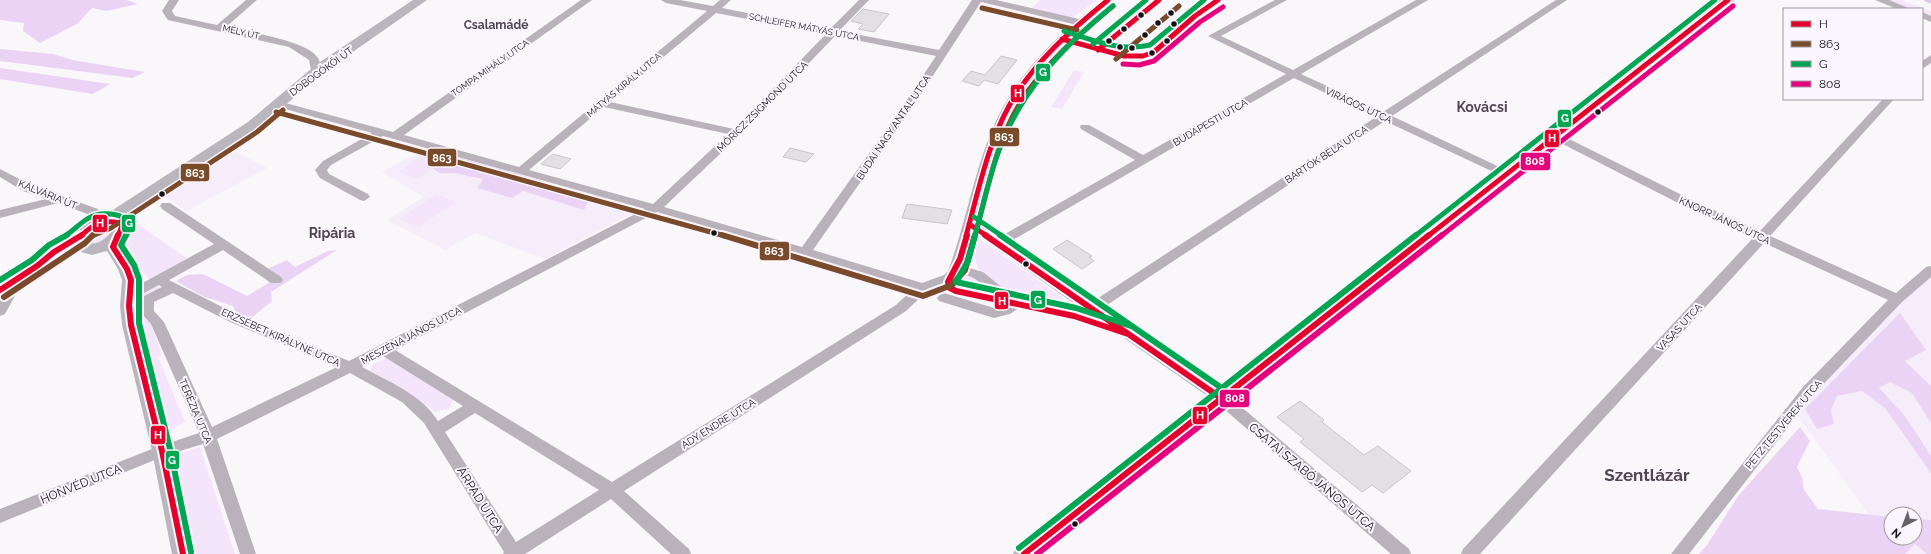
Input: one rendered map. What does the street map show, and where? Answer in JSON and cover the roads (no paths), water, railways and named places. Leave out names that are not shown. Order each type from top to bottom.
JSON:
[{"type":"main road","name":"DOBOGÓKŐI ÚT","points":[[83,244],[84,230],[142,199],[253,125],[316,73],[421,0]]},
{"type":"main road","points":[[1024,554],[1728,0]]},
{"type":"main road","points":[[104,220],[122,226],[116,248],[131,278],[131,295],[129,306],[131,325],[162,451],[183,554]]},
{"type":"main road","points":[[83,244],[104,251],[116,248]]},
{"type":"street","name":"MÉLY ÚT","points":[[174,0],[167,11],[171,18],[292,45],[313,58],[316,66],[316,73]]},
{"type":"street","points":[[220,28],[252,0]]},
{"type":"street","name":"TOMPA MIHÁLY UTCA","points":[[394,137],[587,0]]},
{"type":"street","name":"SCHLEIFER MÁTYÁS UTCA","points":[[666,0],[942,54]]},
{"type":"street","name":"MÁTYÁS KIRÁLY UTCA","points":[[522,170],[726,0]]},
{"type":"street","name":"MÓRICZ ZSIGMOND UTCA","points":[[656,208],[736,133],[864,0]]},
{"type":"street","name":"BUDAI NAGY ANTAL UTCA","points":[[806,251],[903,114],[977,0]]},
{"type":"street","points":[[984,0],[1079,22]]},
{"type":"street","points":[[949,284],[964,248],[969,224],[996,135],[1003,118],[1029,77],[1062,39],[1079,22],[1108,0]]},
{"type":"street","points":[[1062,39],[1124,56],[1143,56],[1154,52],[1195,16],[1218,0]]},
{"type":"street","name":"VIRÁGOS UTCA","points":[[1282,0],[1214,36],[1506,174]]},
{"type":"street","name":"BUDAPESTI UTCA","points":[[998,243],[1423,0]]},
{"type":"street","name":"BARTÓK BÉLA UTCA","points":[[1091,309],[1562,0]]},
{"type":"street","points":[[1880,0],[1903,8]]},
{"type":"street","points":[[1923,65],[1931,58]]},
{"type":"street","name":"VASAS UTCA","points":[[1469,554],[1888,100]]},
{"type":"street","points":[[601,103],[736,133]]},
{"type":"street","points":[[278,104],[656,208],[806,251],[922,288],[949,284],[969,271],[974,272],[1014,303]]},
{"type":"street","points":[[1085,127],[1144,160]]},
{"type":"street","points":[[364,197],[324,176],[321,170],[327,163],[381,133]]},
{"type":"street","name":"KNORR JÁNOS UTCA","points":[[1555,136],[1762,238],[1897,299]]},
{"type":"street","name":"KÁLVÁRIA ÚT","points":[[0,172],[28,188],[59,199],[104,220]]},
{"type":"street","points":[[0,214],[59,199]]},
{"type":"street","points":[[166,206],[276,280]]},
{"type":"street","name":"MESZÉNA JÁNOS UTCA","points":[[162,451],[208,436],[350,367],[656,208]]},
{"type":"street","name":"CSATAI SZABÓ JÁNOS UTCA","points":[[969,224],[1222,398],[1246,421],[1403,554]]},
{"type":"street","points":[[0,290],[63,251],[83,244]]},
{"type":"street","points":[[131,295],[223,245]]},
{"type":"street","points":[[964,248],[969,271]]},
{"type":"street","name":"PETZ TESTVÉREK UTCA","points":[[1679,554],[1808,391],[1897,299],[1931,270]]},
{"type":"street","points":[[970,293],[975,291],[981,285],[981,278]]},
{"type":"street","points":[[0,310],[18,279]]},
{"type":"street","name":"ERZSÉBET KIRÁLYNÉ UTCA","points":[[159,280],[235,319],[350,367],[407,398],[429,418],[446,445]]},
{"type":"street","points":[[949,284],[959,293],[970,293],[1074,316],[1128,334]]},
{"type":"street","points":[[949,284],[994,313],[1005,311],[1014,303]]},
{"type":"street","name":"TERÉZIA UTCA","points":[[173,287],[149,299],[146,304],[148,313],[157,322],[208,436],[248,554]]},
{"type":"street","name":"ADY ENDRE UTCA","points":[[513,554],[901,308],[922,288]]},
{"type":"street","points":[[383,349],[612,490],[683,554]]},
{"type":"street","points":[[436,430],[474,406]]},
{"type":"street","name":"ÁRPÁD UTCA","points":[[446,445],[513,554]]},
{"type":"street","name":"HONVÉD UTCA","points":[[0,516],[162,451]]},
{"type":"waterway","points":[[1926,0],[1931,2]]},
{"type":"district","name":"Csalamádé","points":[[496,25]]},
{"type":"district","name":"Kovácsi","points":[[1482,107]]},
{"type":"district","name":"Ripária","points":[[332,233]]},
{"type":"district","name":"Szentlázár","points":[[1647,475]]}]
